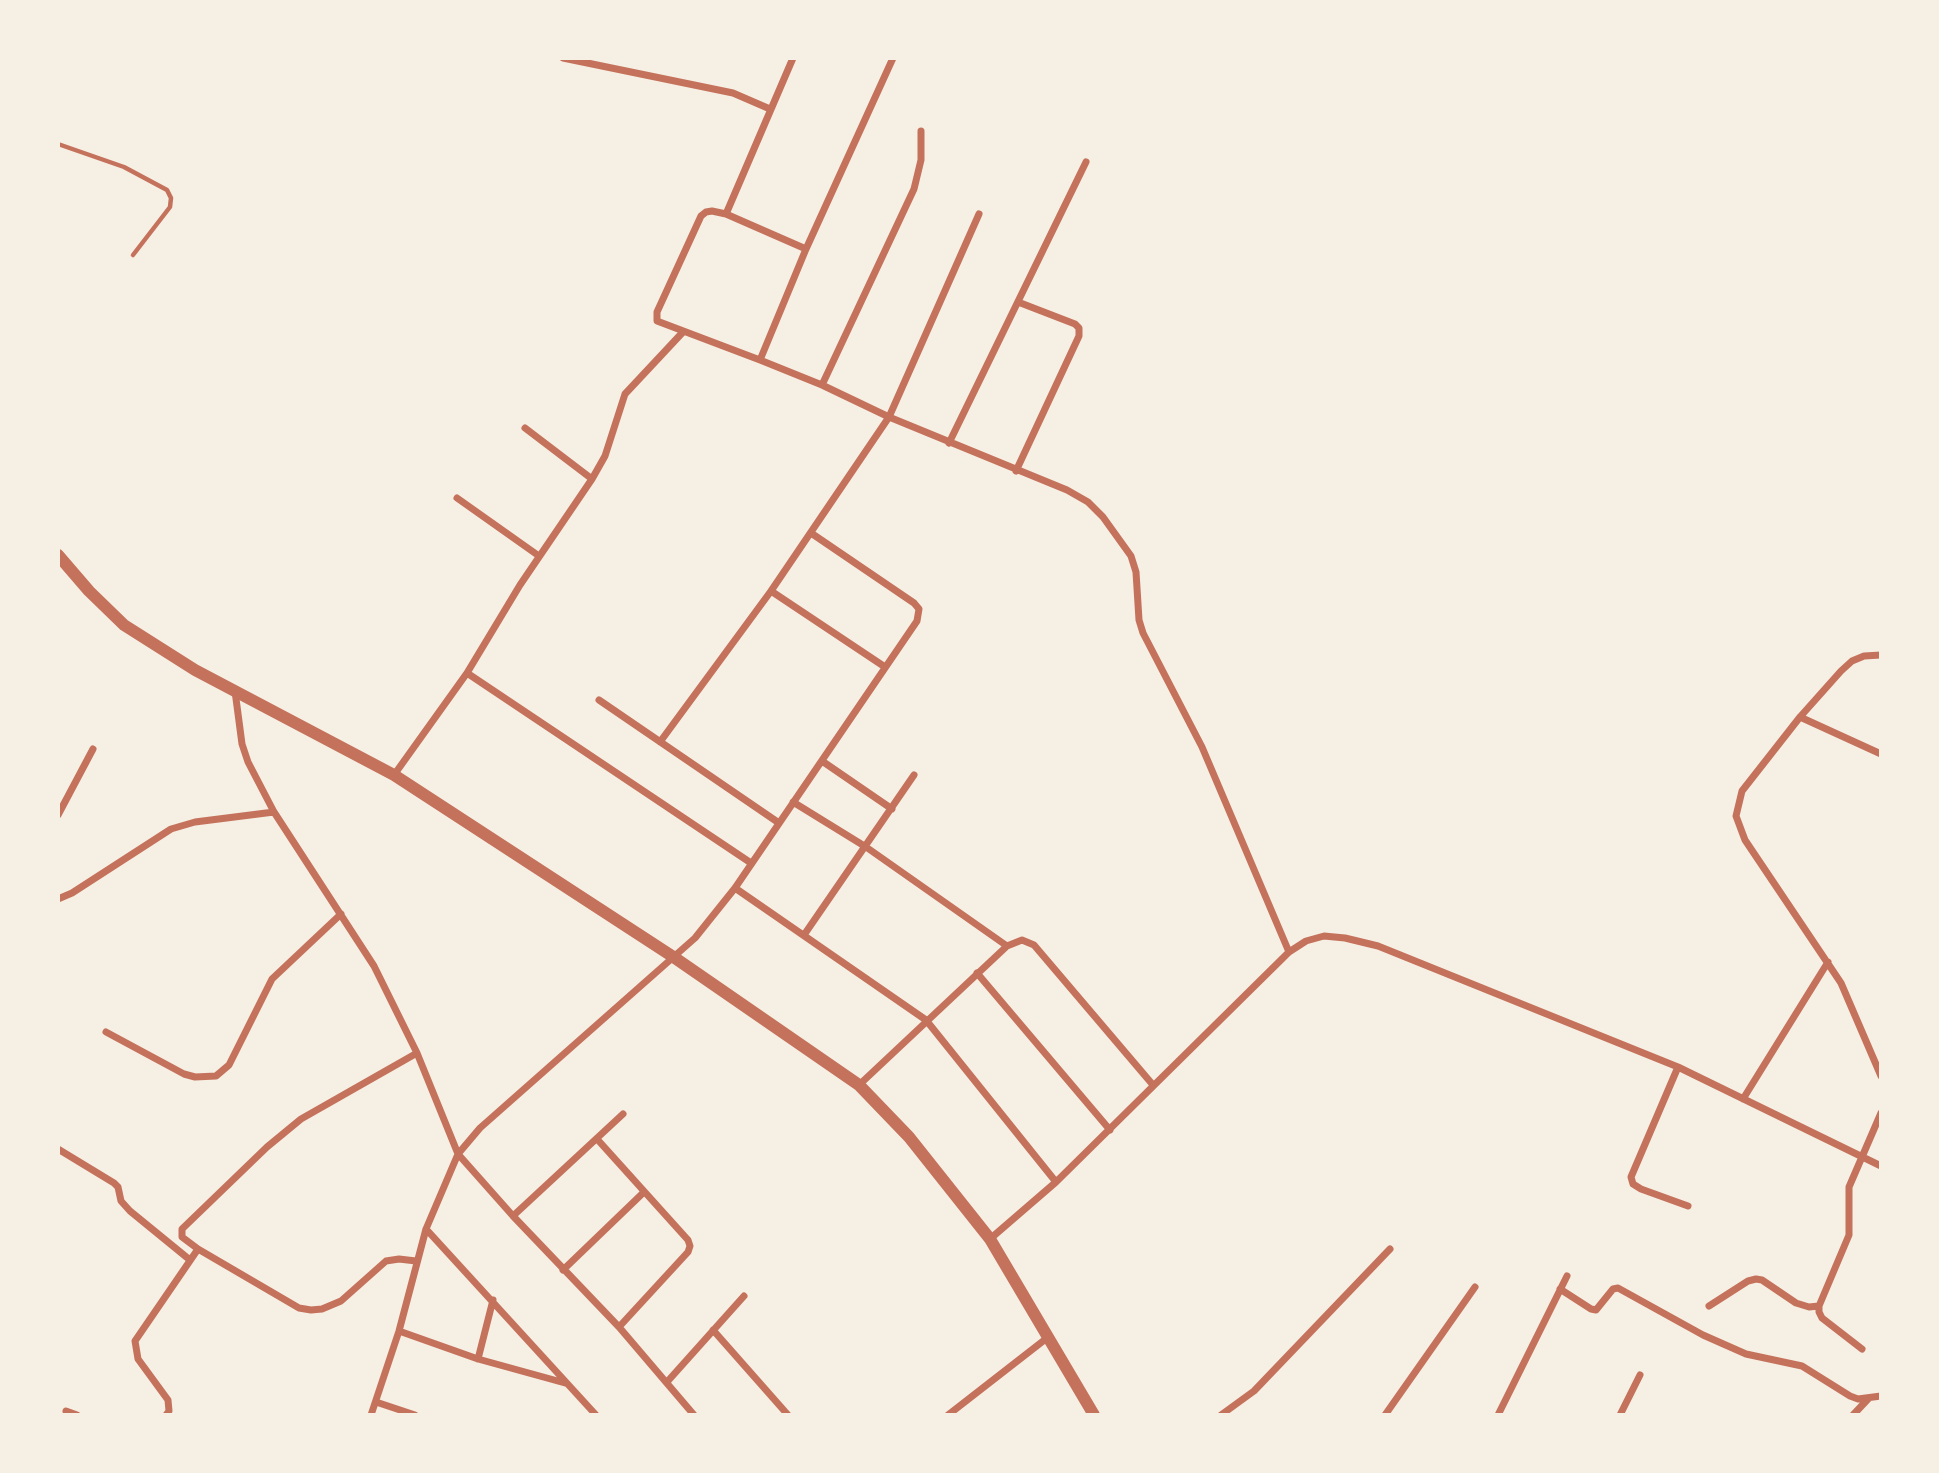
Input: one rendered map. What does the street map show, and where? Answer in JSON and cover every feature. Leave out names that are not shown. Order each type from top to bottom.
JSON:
[{"type":"street","points":[[563,58],[733,93],[769,109]]},
{"type":"street","points":[[726,214],[793,58]]},
{"type":"street","points":[[760,360],[806,249],[894,58]]},
{"type":"street","points":[[822,385],[915,189],[920,160],[920,131]]},
{"type":"street","points":[[949,443],[1086,162]]},
{"type":"street","points":[[806,249],[726,214],[712,211],[701,216],[657,312],[657,321],[822,385],[949,443],[1067,490],[1088,502],[1103,517],[1131,556],[1136,572],[1139,620],[1143,633],[1202,747],[1289,952]]},
{"type":"street","points":[[660,742],[771,591],[889,417],[979,214]]},
{"type":"street","points":[[1017,471],[1079,336],[1079,328],[1075,324],[1018,302]]},
{"type":"street","points":[[394,775],[467,673],[539,556],[592,478],[605,456],[625,394],[683,332]]},
{"type":"street","points":[[525,428],[592,478]]},
{"type":"street","points":[[457,498],[539,556]]},
{"type":"street","points":[[371,1415],[399,1331],[426,1229],[458,1154],[480,1128],[695,938],[735,888],[917,621],[919,609],[915,603],[811,533]]},
{"type":"street","points":[[58,555],[124,625],[195,670],[394,775],[675,958],[859,1084],[909,1137],[990,1239],[1094,1415]]},
{"type":"street","points":[[771,591],[885,667]]},
{"type":"street","points":[[1881,655],[1864,656],[1852,661],[1800,717],[1742,792],[1736,816],[1745,840],[1828,962],[1850,1002],[1881,1076]]},
{"type":"street","points":[[467,673],[751,863]]},
{"type":"street","points":[[235,691],[242,744],[248,762],[274,812],[374,966],[417,1053],[458,1154],[563,1270],[620,1327],[694,1415]]},
{"type":"street","points":[[599,701],[779,823]]},
{"type":"street","points":[[1800,717],[1881,754]]},
{"type":"street","points":[[58,815],[93,749]]},
{"type":"street","points":[[822,761],[892,809]]},
{"type":"street","points":[[804,935],[914,775]]},
{"type":"street","points":[[793,802],[866,847],[1007,946]]},
{"type":"street","points":[[58,899],[72,893],[171,829],[195,822],[274,812]]},
{"type":"street","points":[[735,888],[926,1020],[1056,1182]]},
{"type":"street","points":[[106,1032],[184,1074],[195,1077],[216,1076],[229,1065],[272,979],[341,914]]},
{"type":"street","points":[[990,1239],[1056,1182],[1289,952],[1306,941],[1324,936],[1378,946],[1678,1067],[1881,1167]]},
{"type":"street","points":[[859,1084],[1007,946],[1022,940],[1034,945],[1153,1085]]},
{"type":"street","points":[[1743,1099],[1828,962]]},
{"type":"street","points":[[977,973],[1110,1130]]},
{"type":"street","points":[[416,1261],[386,1261],[341,1301],[322,1309],[311,1310],[299,1308],[198,1249],[183,1237],[183,1229],[267,1146],[301,1119],[417,1053]]},
{"type":"street","points":[[1678,1067],[1631,1177],[1633,1184],[1641,1189],[1688,1206]]},
{"type":"street","points":[[1861,1349],[1822,1318],[1819,1306],[1849,1235],[1848,1196],[1861,1156],[1881,1113]]},
{"type":"street","points":[[513,1216],[623,1114]]},
{"type":"street","points":[[597,1139],[688,1240],[690,1246],[688,1252],[620,1327]]},
{"type":"street","points":[[58,1149],[114,1183],[118,1187],[121,1200],[130,1211],[190,1260]]},
{"type":"street","points":[[563,1270],[645,1192]]},
{"type":"street","points":[[426,1229],[596,1415]]},
{"type":"street","points":[[166,1415],[169,1410],[168,1400],[138,1359],[135,1341],[198,1249]]},
{"type":"street","points":[[1221,1415],[1254,1391],[1390,1249]]},
{"type":"street","points":[[1498,1415],[1567,1276]]},
{"type":"street","points":[[1709,1306],[1748,1281],[1756,1279],[1762,1280],[1802,1306],[1819,1306]]},
{"type":"street","points":[[1385,1415],[1475,1287]]},
{"type":"street","points":[[1560,1289],[1596,1310],[1613,1289],[1618,1289],[1726,1346],[1762,1359],[1802,1366],[1850,1396],[1881,1396]]},
{"type":"street","points":[[667,1382],[744,1296]]},
{"type":"street","points":[[478,1359],[493,1300]]},
{"type":"street","points":[[713,1330],[788,1415]]},
{"type":"street","points":[[399,1331],[478,1359],[566,1383]]},
{"type":"street","points":[[948,1415],[1047,1338]]},
{"type":"street","points":[[1620,1415],[1640,1375]]},
{"type":"street","points":[[1853,1415],[1869,1398]]},
{"type":"street","points":[[376,1402],[415,1415]]},
{"type":"street","points":[[66,1410],[76,1415]]},
{"type":"lane","points":[[58,144],[124,166],[167,190],[171,198],[170,206],[133,255]]}]
